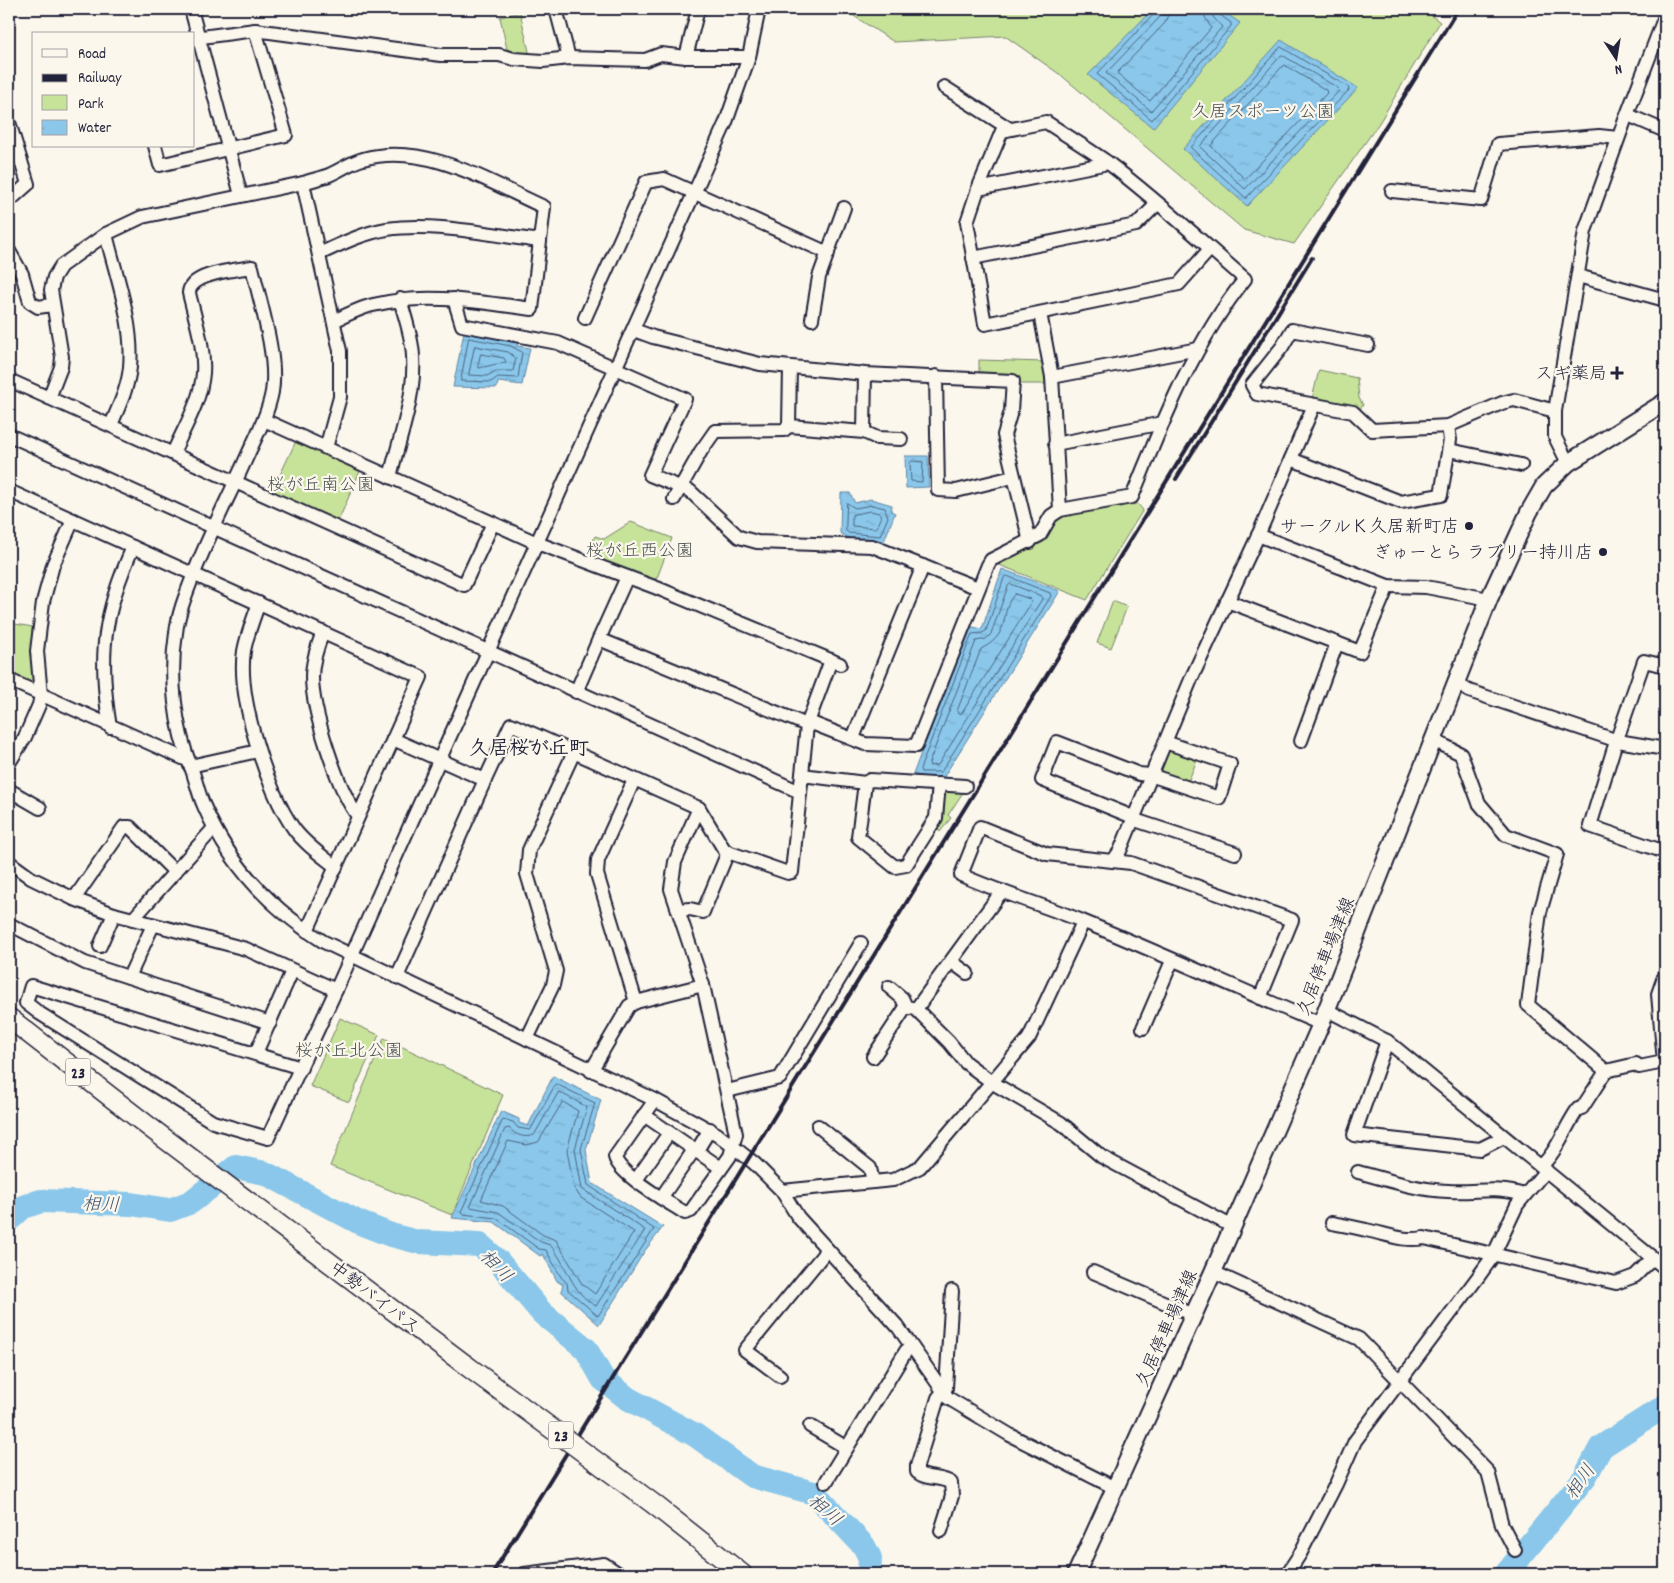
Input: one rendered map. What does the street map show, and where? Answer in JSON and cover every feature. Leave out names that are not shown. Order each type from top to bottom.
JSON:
[{"type":"highway","name":"中勢バイパス","points":[[9,1018],[148,1126],[655,1505],[742,1574]]},
{"type":"main road","name":"久居停車場津線","points":[[1076,1574],[1233,1227],[1323,1016],[1489,599],[1528,512],[1544,486],[1568,463],[1665,402]]},
{"type":"street","points":[[191,9],[196,37],[241,195]]},
{"type":"street","points":[[556,9],[569,58]]},
{"type":"street","points":[[686,58],[698,9]]},
{"type":"street","points":[[301,1068],[32,986],[26,1003],[39,1014],[213,1122],[268,1138],[301,1068],[615,369],[634,330],[726,122],[749,57],[759,9]]},
{"type":"street","points":[[1568,463],[1555,437],[1555,411],[1586,231],[1618,138],[1665,16]]},
{"type":"street","points":[[195,23],[222,33]]},
{"type":"street","points":[[196,37],[255,30],[441,55],[499,55],[514,59],[544,61],[569,58],[645,60],[661,54],[686,58],[749,57]]},
{"type":"street","points":[[156,148],[160,166],[286,135],[255,30]]},
{"type":"street","points":[[944,87],[1010,129]]},
{"type":"street","points":[[1628,115],[1665,131]]},
{"type":"street","points":[[9,122],[28,184],[9,201]]},
{"type":"street","points":[[599,639],[865,744],[916,746],[978,588],[991,560],[1030,542],[1040,535],[1051,516],[1060,510],[1132,497],[1163,423],[1198,349],[1221,310],[1245,279],[1210,249],[1157,204],[1108,163],[1046,122],[1002,131],[978,189],[967,222],[985,324],[1179,284],[1210,249]]},
{"type":"street","points":[[1392,190],[1481,200],[1498,144],[1598,136],[1618,138]]},
{"type":"street","points":[[49,398],[61,367],[62,357],[52,305],[51,290],[56,271],[106,234],[142,217],[303,183],[329,175],[363,158],[391,155],[422,157],[447,164],[544,207],[532,309],[454,299],[400,299],[371,305],[334,321]]},
{"type":"street","points":[[978,189],[1108,163]]},
{"type":"street","points":[[585,318],[646,182],[664,179],[828,254]]},
{"type":"street","points":[[303,183],[340,351],[340,397],[326,448]]},
{"type":"street","points":[[973,258],[1136,225],[1157,204]]},
{"type":"street","points":[[812,319],[819,277],[844,208]]},
{"type":"street","points":[[319,254],[362,235],[386,229],[430,228],[540,241]]},
{"type":"street","points":[[106,234],[129,332],[130,350],[124,393],[111,425]]},
{"type":"street","points":[[9,251],[22,274],[30,302],[38,307],[52,305]]},
{"type":"street","points":[[172,453],[198,397],[202,384],[203,362],[201,344],[189,293],[190,286],[199,278],[252,267],[274,374],[272,393],[264,420],[194,574],[181,612],[173,656],[177,715],[199,795],[214,828],[243,872],[263,894],[307,931],[350,956],[655,1100],[710,1129],[754,1163],[782,1191],[798,1217],[898,1327],[948,1398],[1008,1434],[1115,1488]]},
{"type":"street","points":[[1578,276],[1665,300]]},
{"type":"street","points":[[390,477],[412,388],[414,368],[411,340],[400,299]]},
{"type":"street","points":[[454,299],[462,325],[558,343],[685,399],[650,474],[690,490],[739,537],[748,541],[861,544],[885,550],[978,588]]},
{"type":"street","points":[[1040,314],[1052,377],[1060,510]]},
{"type":"street","points":[[634,330],[653,337],[760,364],[865,374],[1013,381],[1011,411],[1004,435],[1030,542]]},
{"type":"street","points":[[1368,345],[1292,330],[1282,347],[1252,385],[1257,394],[1353,412],[1372,430],[1448,426],[1502,403],[1514,400],[1555,411]]},
{"type":"street","points":[[1052,377],[1198,349]]},
{"type":"street","points":[[789,426],[790,367]]},
{"type":"street","points":[[864,432],[865,374]]},
{"type":"street","points":[[936,376],[938,490],[956,491],[1013,477]]},
{"type":"street","points":[[9,380],[464,585],[493,524]]},
{"type":"street","points":[[1113,861],[1120,851],[1150,775],[1314,406]]},
{"type":"street","points":[[264,420],[537,543],[627,577],[836,662],[808,723],[792,872],[788,873],[728,852],[699,808],[511,724],[396,977]]},
{"type":"street","points":[[1055,444],[1163,423]]},
{"type":"street","points":[[674,499],[680,486],[715,431],[784,430],[789,426],[864,432],[877,438],[901,439]]},
{"type":"street","points":[[1291,459],[1401,502],[1441,495],[1449,450],[1448,426]]},
{"type":"street","points":[[9,435],[800,792]]},
{"type":"street","points":[[1449,450],[1521,465]]},
{"type":"street","points":[[10,496],[73,520],[421,677],[307,931]]},
{"type":"street","points":[[9,763],[25,737],[39,705],[41,695],[37,651],[43,602],[53,566],[73,520]]},
{"type":"street","points":[[1258,535],[1388,586],[1426,587],[1489,599]]},
{"type":"street","points":[[110,727],[103,674],[105,638],[112,596],[133,547]]},
{"type":"street","points":[[853,738],[923,566]]},
{"type":"street","points":[[576,692],[627,577]]},
{"type":"street","points":[[1227,601],[1360,652],[1388,586]]},
{"type":"street","points":[[259,604],[244,651],[242,670],[258,751],[270,785],[285,816],[314,851],[336,867]]},
{"type":"street","points":[[323,632],[313,663],[314,693],[338,776],[349,805],[358,816]]},
{"type":"street","points":[[1301,742],[1337,643]]},
{"type":"street","points":[[1665,666],[1644,661],[1590,826],[1665,852]]},
{"type":"street","points":[[9,680],[189,762],[258,751]]},
{"type":"street","points":[[1456,683],[1469,691],[1618,741],[1665,749]]},
{"type":"street","points":[[392,739],[485,780]]},
{"type":"street","points":[[1433,740],[1461,754],[1479,803],[1506,835],[1557,854],[1540,912],[1528,1005],[1606,1070]]},
{"type":"street","points":[[1165,742],[1230,764],[1219,798],[1150,775],[1139,774],[1057,742],[1042,780],[1133,817],[1138,822],[1235,854]]},
{"type":"street","points":[[527,1039],[553,985],[556,971],[527,874],[529,850],[574,752]]},
{"type":"street","points":[[802,776],[865,783],[870,780],[965,786]]},
{"type":"street","points":[[634,780],[598,860],[596,874],[636,1002]]},
{"type":"street","points":[[865,783],[858,837],[895,867],[906,865],[936,818],[939,784]]},
{"type":"street","points":[[9,790],[40,808]]},
{"type":"street","points":[[655,1100],[615,1157],[617,1165],[661,1198],[685,1213],[691,1212],[721,1168],[733,1147],[736,1134],[703,985],[671,889],[672,871],[699,808]]},
{"type":"street","points":[[74,899],[124,827],[130,827],[175,872]]},
{"type":"street","points":[[1260,998],[1292,920],[1131,864],[1047,854],[980,827],[962,875],[1083,922],[1260,998],[1323,1016],[1387,1041],[1665,1268]]},
{"type":"street","points":[[133,919],[214,828]]},
{"type":"street","points":[[678,910],[690,909],[703,912],[728,852]]},
{"type":"street","points":[[9,862],[31,878],[74,899],[114,914],[224,942],[336,990]]},
{"type":"street","points":[[873,1057],[911,1008],[952,962],[1002,891]]},
{"type":"street","points":[[100,946],[114,914]]},
{"type":"street","points":[[782,1191],[873,1182],[902,1177],[920,1167],[1019,1052],[1038,1023],[1083,922]]},
{"type":"street","points":[[9,924],[85,963],[270,1023]]},
{"type":"street","points":[[129,977],[153,925]]},
{"type":"street","points":[[727,1091],[780,1078],[861,943]]},
{"type":"street","points":[[1143,1028],[1172,961]]},
{"type":"street","points":[[952,962],[968,973]]},
{"type":"street","points":[[256,1053],[292,971]]},
{"type":"street","points":[[1287,1574],[1300,1554],[1356,1441],[1493,1256],[1517,1205],[1543,1168],[1566,1126],[1578,1109],[1582,1108],[1606,1070],[1636,1064],[1639,1067],[1664,1062],[1658,994],[1665,974]]},
{"type":"street","points":[[591,1071],[629,1006],[636,1002],[703,985]]},
{"type":"street","points":[[889,987],[950,1042],[966,1063],[993,1083],[1060,1123],[1102,1157],[1233,1227]]},
{"type":"street","points":[[1387,1041],[1354,1135],[1480,1149],[1504,1137]]},
{"type":"street","points":[[644,1115],[721,1168]]},
{"type":"street","points":[[636,1180],[684,1116]]},
{"type":"street","points":[[818,1126],[870,1168],[873,1182]]},
{"type":"street","points":[[661,1198],[710,1129]]},
{"type":"street","points":[[1358,1172],[1403,1185],[1433,1190],[1507,1189],[1524,1195]]},
{"type":"street","points":[[1332,1223],[1368,1230],[1391,1237],[1412,1240],[1424,1238],[1493,1256],[1616,1283],[1635,1276],[1652,1258]]},
{"type":"street","points":[[780,1376],[745,1350],[823,1255],[826,1248]]},
{"type":"street","points":[[1093,1272],[1194,1315]]},
{"type":"street","points":[[1213,1272],[1360,1339],[1488,1472],[1502,1525],[1514,1550]]},
{"type":"street","points":[[941,1531],[952,1496],[951,1483],[946,1480],[921,1475],[917,1472],[917,1466],[938,1398],[944,1393],[952,1291]]},
{"type":"street","points":[[826,1482],[911,1346]]},
{"type":"street","points":[[810,1426],[847,1448]]},
{"type":"street","points":[[524,1574],[604,1564],[619,1574]]},
{"type":"green space","name":"久居スポーツ公園","points":[[843,9],[1422,9],[1440,22],[1379,123],[1294,244],[1244,230],[1062,76],[1005,36],[894,42]]},
{"type":"green space","points":[[520,12],[530,56],[508,54],[500,17]]},
{"type":"green space","points":[[979,360],[1044,362],[1045,384],[1018,384],[1018,376],[979,372]]},
{"type":"green space","points":[[1319,370],[1357,378],[1359,398],[1363,405],[1360,409],[1312,399]]},
{"type":"green space","name":"桜が丘南公園","points":[[296,441],[360,471],[337,524],[271,494]]},
{"type":"green space","points":[[1136,502],[1143,510],[1087,600],[997,564],[1042,542],[1056,521],[1062,517]]},
{"type":"green space","name":"桜が丘西公園","points":[[631,522],[672,538],[657,578],[652,580],[587,555],[595,536],[604,539]]},
{"type":"green space","points":[[1113,601],[1127,607],[1111,648],[1097,643]]},
{"type":"green space","points":[[9,623],[33,627],[34,681],[32,683],[9,675]]},
{"type":"green space","points":[[1168,751],[1197,760],[1188,782],[1158,772]]},
{"type":"green space","points":[[943,788],[964,791],[948,815],[951,818],[940,832],[938,830]]},
{"type":"green space","name":"桜が丘北公園","points":[[340,1018],[379,1035],[349,1102],[310,1086]]},
{"type":"green space","points":[[384,1038],[503,1095],[452,1215],[330,1166]]},
{"type":"water","points":[[1153,9],[1220,9],[1240,23],[1153,128],[1088,75]]},
{"type":"water","points":[[1281,40],[1358,88],[1247,206],[1183,149]]},
{"type":"water","points":[[464,332],[518,342],[517,346],[530,348],[522,385],[498,382],[497,388],[453,387]]},
{"type":"water","points":[[905,456],[928,456],[929,487],[906,488]]},
{"type":"water","points":[[841,493],[850,493],[855,503],[871,499],[892,505],[891,511],[895,513],[883,544],[849,538],[840,533]]},
{"type":"water","points":[[1002,569],[1060,591],[943,778],[912,777],[969,626],[982,629]]},
{"type":"water","points":[[553,1076],[601,1100],[586,1150],[592,1183],[663,1227],[644,1252],[599,1325],[561,1291],[563,1285],[557,1281],[543,1254],[540,1256],[494,1222],[452,1218],[501,1111],[519,1119],[519,1123],[528,1126]]},
{"type":"waterway","name":"相川","points":[[9,1220],[23,1207],[41,1201],[131,1204],[170,1210],[191,1202],[236,1167],[265,1173],[360,1223],[391,1235],[418,1242],[480,1245],[498,1261],[542,1313],[586,1349],[603,1379],[627,1398],[695,1435],[752,1476],[814,1493],[864,1546],[870,1558],[869,1574]]},
{"type":"waterway","name":"相川","points":[[1506,1574],[1585,1477],[1601,1447],[1665,1406]]},
{"type":"railway","points":[[492,1574],[1458,9]]},
{"type":"railway","points":[[1176,479],[1312,258]]},
{"type":"place","name":"スギ薬局","points":[[1617,373]]},
{"type":"place","name":"サークルＫ久居新町店","points":[[1469,526]]},
{"type":"place","name":"ぎゅーとら ラブリー持川店","points":[[1603,552]]},
{"type":"district","name":"久居桜が丘町","points":[[529,747]]}]
